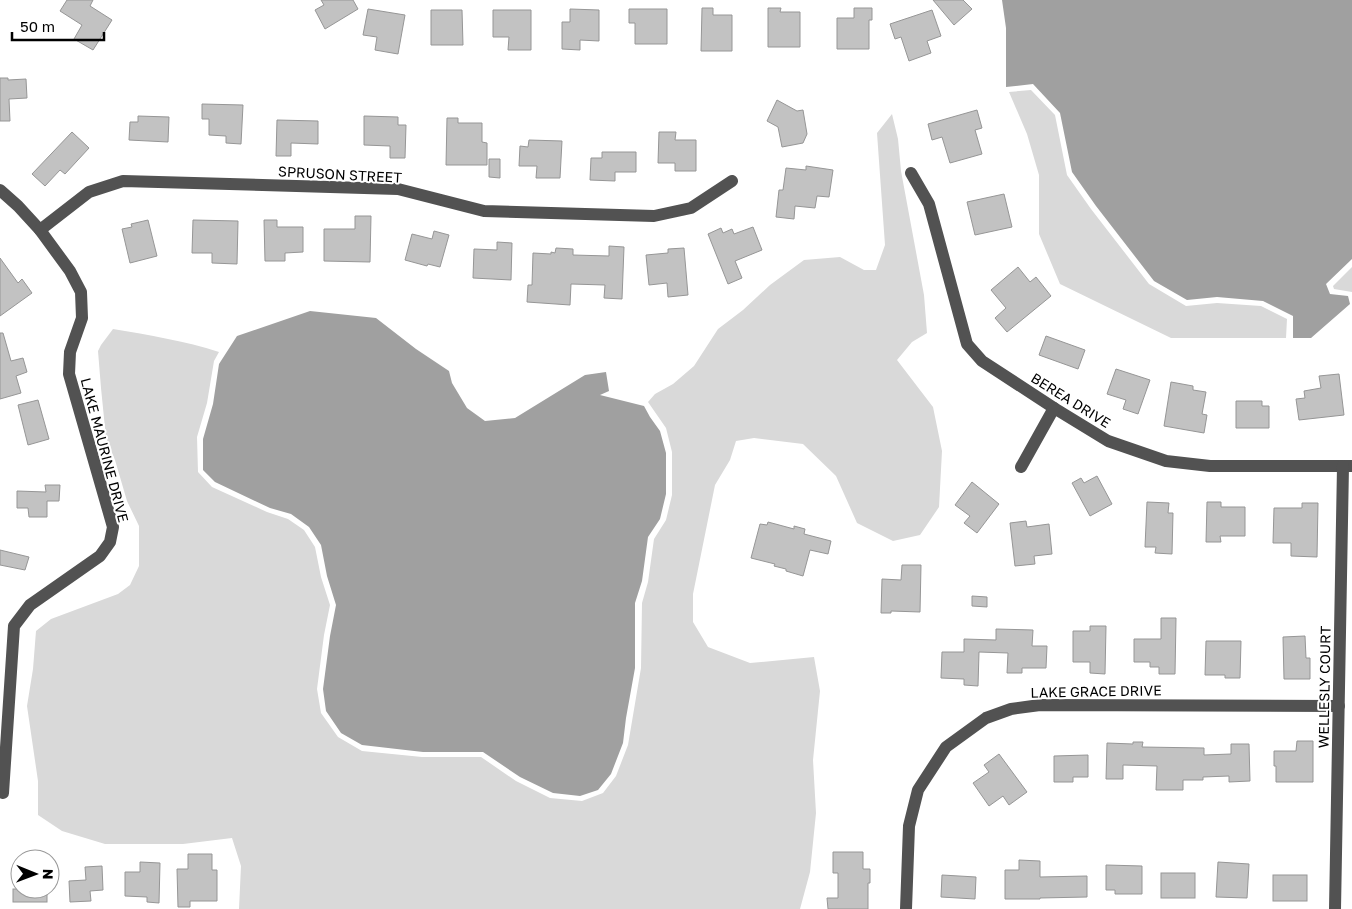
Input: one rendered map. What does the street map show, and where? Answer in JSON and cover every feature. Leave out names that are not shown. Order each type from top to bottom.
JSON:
[{"type":"street","name":"BEREA DRIVE","points":[[911,173],[929,204],[967,344],[982,361],[1108,442],[1166,461],[1210,466],[1348,466]]},
{"type":"street","name":"SPRUSON STREET","points":[[40,230],[88,192],[123,182],[398,189],[484,211],[654,216],[691,208],[732,181]]},
{"type":"street","name":"LAKE MAURINE DRIVE","points":[[0,190],[40,230],[70,270],[81,292],[82,318],[70,352],[69,374],[113,526],[110,542],[100,556],[30,605],[14,626],[3,794]]},
{"type":"street","points":[[1021,467],[1054,408]]},
{"type":"street","name":"WELLESLY COURT","points":[[1335,909],[1339,706],[1348,466]]},
{"type":"street","name":"LAKE GRACE DRIVE","points":[[906,909],[909,826],[918,790],[946,747],[986,718],[1011,709],[1040,705],[1339,706]]},
{"type":"shaded area","points":[[1002,0],[1352,0],[1352,259],[1326,284],[1330,294],[1348,296],[1350,304],[1311,338],[1293,338],[1293,316],[1263,301],[1217,297],[1187,300],[1154,281],[1072,172],[1060,113],[1033,84],[1006,87],[1006,28]]},
{"type":"shaded area","points":[[1031,90],[1055,115],[1067,175],[1149,284],[1186,306],[1217,303],[1261,306],[1287,319],[1286,338],[1171,338],[1060,284],[1039,234],[1039,175],[1027,134],[1009,92]]},
{"type":"shaded area","points":[[892,114],[898,139],[901,171],[924,295],[927,333],[912,342],[897,360],[933,407],[942,451],[939,507],[920,535],[893,541],[857,523],[836,476],[803,444],[754,438],[736,441],[730,460],[715,485],[693,594],[693,622],[708,647],[750,663],[814,657],[820,691],[813,760],[816,813],[810,872],[800,909],[239,909],[241,866],[232,838],[183,844],[105,844],[62,831],[38,815],[38,781],[27,706],[33,669],[36,631],[51,619],[118,594],[130,585],[139,566],[139,526],[127,501],[115,460],[106,438],[98,351],[113,329],[180,341],[219,352],[214,361],[207,403],[197,437],[198,472],[212,487],[267,512],[288,519],[304,530],[315,547],[321,577],[330,605],[317,689],[321,713],[338,737],[362,751],[422,757],[481,757],[516,781],[550,798],[582,801],[603,793],[616,776],[628,745],[641,668],[642,603],[648,582],[654,539],[666,520],[672,495],[672,452],[666,428],[648,402],[655,394],[673,384],[694,366],[718,329],[743,310],[770,285],[804,260],[840,257],[864,270],[876,270],[885,245],[877,133]]},
{"type":"shaded area","points":[[1352,267],[1352,292],[1334,289],[1333,286]]},
{"type":"shaded area","points":[[310,311],[376,318],[416,349],[449,371],[452,383],[467,408],[485,421],[515,418],[585,375],[606,372],[609,391],[600,395],[644,406],[660,431],[666,453],[666,494],[660,519],[648,537],[642,581],[635,603],[635,668],[623,743],[611,774],[598,790],[580,796],[553,793],[520,777],[483,752],[423,752],[362,745],[341,733],[326,711],[323,689],[336,605],[327,576],[321,545],[309,527],[291,514],[270,508],[215,482],[203,470],[203,439],[213,404],[219,364],[237,336]]},
{"type":"building","points":[[67,0],[93,0],[90,6],[112,20],[93,50],[74,39],[82,25],[60,11]]},
{"type":"building","points":[[321,0],[353,0],[358,9],[325,29],[315,10],[324,5]]},
{"type":"building","points":[[933,0],[963,0],[972,9],[954,25]]},
{"type":"building","points":[[702,8],[713,8],[713,15],[732,15],[732,51],[701,51]]},
{"type":"building","points":[[768,8],[781,8],[780,12],[800,12],[800,47],[768,47]]},
{"type":"building","points":[[854,8],[872,8],[872,20],[869,20],[869,49],[837,49],[837,18],[854,18]]},
{"type":"building","points":[[368,9],[405,15],[398,54],[375,50],[377,37],[363,35]]},
{"type":"building","points":[[570,9],[599,10],[599,41],[580,40],[580,50],[562,49],[562,22],[570,22]]},
{"type":"building","points":[[629,9],[667,9],[667,44],[635,44],[635,23],[629,23]]},
{"type":"building","points":[[431,10],[462,10],[463,45],[431,45]]},
{"type":"building","points":[[493,10],[531,10],[531,50],[508,50],[509,37],[493,37]]},
{"type":"building","points":[[932,10],[941,36],[927,41],[931,53],[909,61],[901,37],[895,39],[890,24]]},
{"type":"building","points":[[0,78],[8,78],[8,80],[26,79],[27,98],[9,99],[10,121],[0,121]]},
{"type":"building","points":[[777,100],[797,111],[803,110],[807,134],[803,143],[782,147],[778,127],[767,121]]},
{"type":"building","points":[[202,104],[243,105],[241,144],[226,143],[226,136],[209,135],[209,119],[202,119]]},
{"type":"building","points":[[977,110],[982,128],[975,130],[982,154],[950,163],[942,137],[932,140],[928,124]]},
{"type":"building","points":[[138,116],[169,117],[168,142],[129,140],[130,122],[138,122]]},
{"type":"building","points":[[364,116],[398,117],[398,125],[406,125],[405,158],[390,158],[390,146],[364,145]]},
{"type":"building","points":[[447,118],[458,118],[458,123],[482,123],[482,142],[487,143],[487,165],[446,165]]},
{"type":"building","points":[[277,120],[318,121],[318,144],[291,143],[291,156],[276,156]]},
{"type":"building","points":[[72,132],[89,148],[65,174],[60,170],[45,186],[32,174]]},
{"type":"building","points":[[659,132],[676,132],[675,140],[696,140],[696,171],[675,171],[675,163],[658,163]]},
{"type":"building","points":[[529,140],[562,141],[560,178],[536,178],[537,166],[519,166],[520,146],[528,147]]},
{"type":"building","points":[[602,152],[636,152],[636,172],[615,172],[615,181],[590,180],[591,158],[602,158]]},
{"type":"building","points":[[489,159],[500,159],[500,178],[489,177]]},
{"type":"building","points":[[806,166],[833,170],[829,197],[817,196],[815,208],[795,206],[794,219],[776,217],[779,190],[783,190],[786,168],[806,170]]},
{"type":"building","points":[[1004,194],[1012,227],[975,235],[967,202]]},
{"type":"building","points":[[355,216],[371,216],[370,262],[324,261],[324,229],[355,229]]},
{"type":"building","points":[[148,220],[157,256],[130,263],[122,229],[132,227],[131,224]]},
{"type":"building","points":[[193,220],[238,221],[237,264],[212,263],[212,253],[192,253]]},
{"type":"building","points":[[264,220],[277,220],[277,227],[303,227],[303,252],[285,253],[285,261],[265,261]]},
{"type":"building","points":[[753,227],[762,250],[735,261],[742,278],[728,284],[708,234],[721,228],[723,233],[732,229],[734,234]]},
{"type":"building","points":[[434,231],[449,235],[440,267],[428,264],[427,266],[405,260],[412,234],[432,239]]},
{"type":"building","points":[[497,242],[512,243],[511,280],[473,278],[474,249],[497,250]]},
{"type":"building","points":[[609,246],[624,247],[622,299],[604,298],[605,285],[571,284],[570,305],[527,302],[528,285],[532,285],[533,253],[551,254],[551,252],[555,253],[556,248],[573,249],[573,255],[609,256]]},
{"type":"building","points":[[684,248],[688,295],[668,297],[667,283],[649,285],[646,255],[668,253],[668,249]]},
{"type":"building","points":[[0,258],[18,283],[22,279],[32,293],[0,316]]},
{"type":"building","points":[[1018,267],[1030,282],[1036,277],[1051,296],[1007,332],[995,318],[1006,308],[991,290]]},
{"type":"building","points":[[0,333],[3,333],[11,361],[23,358],[27,372],[16,376],[21,393],[0,399]]},
{"type":"building","points":[[1046,336],[1085,350],[1078,369],[1039,355]]},
{"type":"building","points":[[1116,369],[1150,380],[1138,414],[1123,409],[1126,400],[1107,394]]},
{"type":"building","points":[[1339,374],[1344,415],[1299,420],[1296,399],[1305,398],[1304,391],[1321,388],[1319,376]]},
{"type":"building","points":[[1171,382],[1193,386],[1193,390],[1206,392],[1202,414],[1207,415],[1204,433],[1164,426]]},
{"type":"building","points":[[38,400],[49,439],[28,445],[18,405]]},
{"type":"building","points":[[1236,401],[1262,401],[1262,406],[1269,406],[1269,428],[1236,428]]},
{"type":"building","points":[[1097,476],[1112,504],[1090,516],[1072,483],[1081,478],[1084,483]]},
{"type":"building","points":[[972,482],[999,504],[977,533],[964,523],[970,516],[955,505]]},
{"type":"building","points":[[45,485],[60,485],[59,501],[47,501],[47,517],[29,517],[28,508],[17,508],[17,491],[46,492]]},
{"type":"building","points":[[1147,502],[1169,503],[1168,513],[1173,513],[1172,554],[1155,553],[1156,547],[1145,547]]},
{"type":"building","points":[[1207,502],[1221,502],[1221,507],[1245,507],[1245,536],[1220,536],[1221,542],[1206,542]]},
{"type":"building","points":[[1302,503],[1318,503],[1317,557],[1291,556],[1291,543],[1273,543],[1274,508],[1302,508]]},
{"type":"building","points":[[1026,521],[1027,527],[1049,524],[1052,554],[1034,556],[1035,564],[1015,566],[1010,523]]},
{"type":"building","points":[[768,522],[794,529],[794,526],[805,529],[804,534],[831,541],[828,554],[810,550],[803,576],[774,566],[775,564],[751,558],[760,524],[767,525]]},
{"type":"building","points":[[0,550],[29,557],[25,570],[0,565]]},
{"type":"building","points":[[902,565],[921,565],[920,612],[891,611],[891,613],[881,613],[882,579],[901,580]]},
{"type":"building","points":[[972,596],[987,597],[987,607],[972,606]]},
{"type":"building","points":[[1161,618],[1176,618],[1175,674],[1159,674],[1159,667],[1150,667],[1150,662],[1134,662],[1134,639],[1161,639]]},
{"type":"building","points":[[1090,626],[1106,626],[1105,674],[1090,673],[1090,662],[1073,662],[1073,631],[1090,631]]},
{"type":"building","points":[[996,629],[1033,630],[1032,646],[1047,646],[1046,668],[1022,668],[1022,673],[1007,673],[1008,653],[979,652],[978,686],[964,685],[964,679],[941,678],[942,652],[964,652],[964,639],[996,640]]},
{"type":"building","points":[[1305,636],[1306,658],[1310,658],[1310,679],[1284,679],[1283,637]]},
{"type":"building","points":[[1206,641],[1241,641],[1240,678],[1225,678],[1225,675],[1205,675]]},
{"type":"building","points":[[1297,741],[1313,741],[1313,782],[1276,782],[1274,751],[1296,751]]},
{"type":"building","points":[[1133,742],[1143,742],[1142,747],[1204,748],[1204,755],[1231,754],[1231,744],[1249,744],[1250,781],[1229,782],[1229,776],[1203,777],[1203,780],[1183,780],[1183,790],[1156,790],[1157,766],[1123,765],[1123,779],[1106,779],[1107,743],[1133,744]]},
{"type":"building","points":[[999,754],[1027,792],[1009,805],[1003,796],[989,806],[973,783],[989,772],[984,765]]},
{"type":"building","points":[[1088,755],[1088,777],[1073,777],[1073,782],[1054,782],[1054,756]]},
{"type":"building","points":[[833,852],[863,852],[863,869],[870,869],[868,909],[828,909],[827,898],[838,898],[838,873],[833,873]]},
{"type":"building","points":[[188,854],[212,854],[212,870],[217,870],[217,901],[190,901],[190,907],[178,907],[177,869],[188,869]]},
{"type":"building","points":[[1019,860],[1040,861],[1040,877],[1087,876],[1087,897],[1005,899],[1005,870],[1019,870]]},
{"type":"building","points":[[140,862],[160,863],[159,903],[147,902],[147,897],[125,896],[125,872],[140,872]]},
{"type":"building","points":[[1218,862],[1249,864],[1247,898],[1216,897]]},
{"type":"building","points":[[1106,865],[1142,866],[1142,894],[1115,894],[1115,890],[1106,890]]},
{"type":"building","points":[[102,866],[103,890],[90,891],[91,901],[70,902],[69,881],[86,880],[85,867]]},
{"type":"building","points":[[1161,873],[1195,873],[1195,898],[1161,898]]},
{"type":"building","points":[[942,875],[976,877],[975,899],[941,897]]},
{"type":"building","points":[[1273,875],[1307,875],[1307,901],[1273,901]]},
{"type":"building","points":[[13,899],[47,899],[47,902],[13,902]]}]
